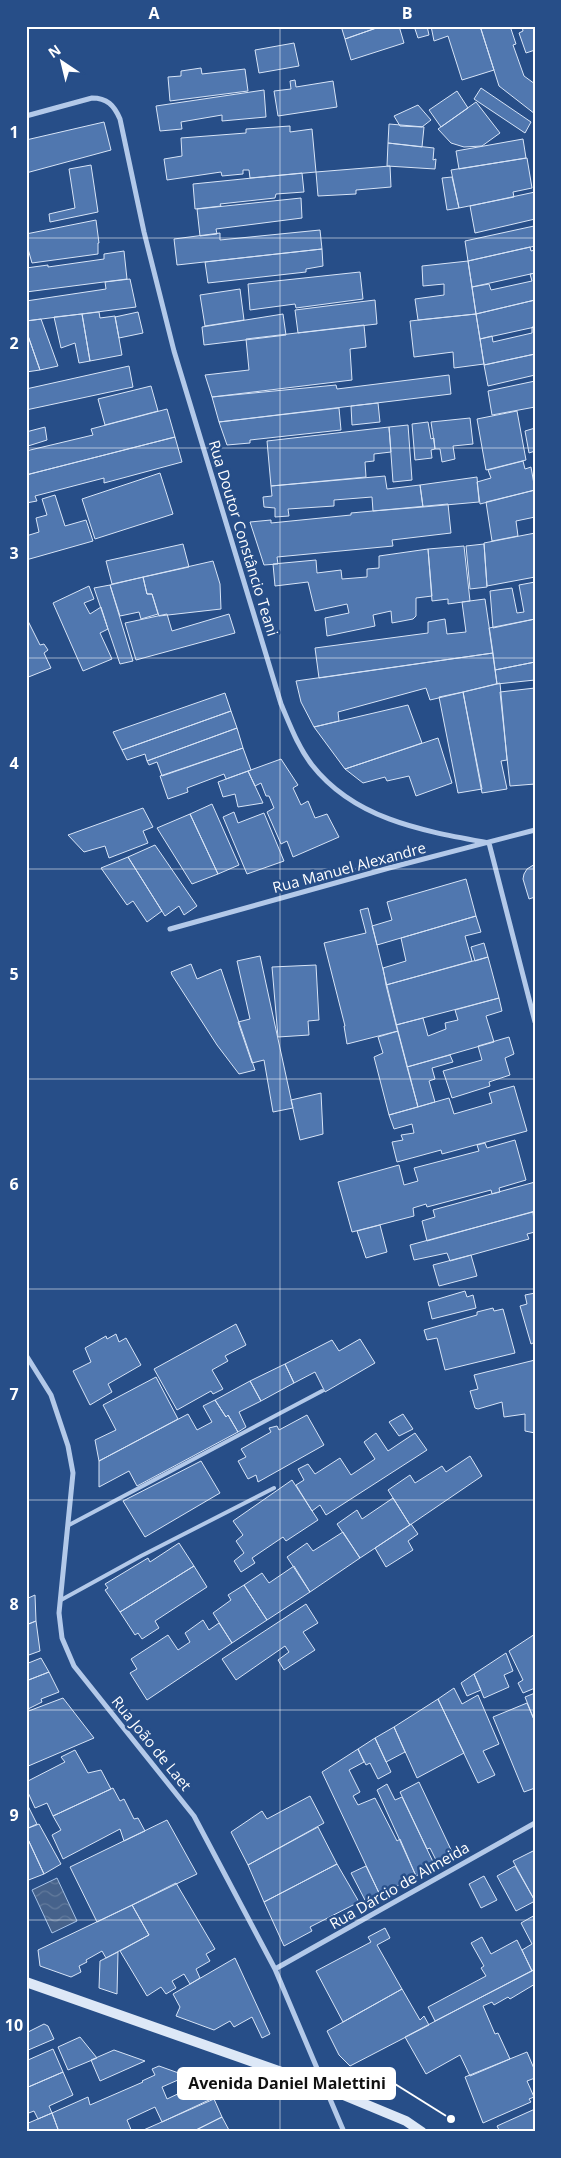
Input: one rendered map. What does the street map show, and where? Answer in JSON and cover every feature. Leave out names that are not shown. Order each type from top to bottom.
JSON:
[{"type":"street","name":"Rua Doutor Constâncio Teani","points":[[26,116],[81,100],[102,98],[110,102],[120,119],[144,232],[174,351],[281,704],[295,738],[311,764],[336,791],[370,812],[426,832],[489,843]]},
{"type":"street","name":"Rua Manuel Alexandre","points":[[170,929],[389,868],[535,830]]},
{"type":"street","points":[[489,843],[535,1022]]},
{"type":"street","name":"Rua João de Laet","points":[[26,1355],[50,1395],[68,1446],[73,1473],[59,1613],[62,1638],[74,1666],[194,1816],[275,1969],[344,2132]]},
{"type":"street","name":"Rua Dárcio de Almeida","points":[[275,1969],[535,1822]]},
{"type":"street","points":[[26,1982],[324,2087],[406,2121],[422,2132]]},
{"type":"lane","points":[[69,1525],[322,1391]]},
{"type":"lane","points":[[61,1600],[141,1556],[274,1488]]},
{"type":"water","points":[[57,1878],[77,1921],[52,1933],[32,1890]]},
{"type":"building","points":[[341,26],[382,26],[345,39]]},
{"type":"building","points":[[382,26],[399,26],[404,43],[351,60],[345,39]]},
{"type":"building","points":[[414,26],[427,26],[429,35],[418,38]]},
{"type":"building","points":[[431,26],[480,26],[494,70],[462,80],[448,36],[434,41]]},
{"type":"building","points":[[480,26],[510,26],[516,44],[513,45],[524,76],[535,84],[535,114],[499,86]]},
{"type":"building","points":[[522,26],[535,26],[535,50],[526,53],[519,33],[523,31]]},
{"type":"building","points":[[294,43],[299,66],[259,73],[255,50]]},
{"type":"building","points":[[201,68],[202,74],[245,69],[248,91],[170,101],[168,77],[181,76],[181,71]]},
{"type":"building","points":[[295,80],[296,87],[333,81],[337,107],[278,116],[274,91],[291,89],[290,81]]},
{"type":"building","points":[[481,88],[531,122],[525,133],[474,99]]},
{"type":"building","points":[[264,90],[266,117],[222,121],[222,115],[181,122],[182,129],[160,131],[156,106]]},
{"type":"building","points":[[457,91],[468,108],[441,127],[429,110]]},
{"type":"building","points":[[476,102],[500,133],[482,146],[464,147],[451,143],[438,129]]},
{"type":"building","points":[[418,105],[431,120],[422,127],[400,126],[394,116]]},
{"type":"building","points":[[104,122],[111,150],[26,173],[26,140]]},
{"type":"building","points":[[389,124],[424,127],[422,147],[388,143]]},
{"type":"building","points":[[290,126],[290,132],[312,129],[316,172],[250,178],[249,170],[243,170],[243,174],[222,176],[221,172],[167,180],[164,159],[182,156],[181,138],[246,133],[246,129]]},
{"type":"building","points":[[523,139],[526,158],[459,169],[456,151]]},
{"type":"building","points":[[388,143],[434,148],[433,160],[436,159],[435,169],[387,166]]},
{"type":"building","points":[[527,158],[532,188],[513,192],[514,197],[459,208],[451,170]]},
{"type":"building","points":[[91,165],[98,212],[50,222],[49,214],[75,208],[69,169]]},
{"type":"building","points":[[390,166],[391,187],[356,190],[356,194],[318,196],[316,172]]},
{"type":"building","points":[[302,173],[304,192],[276,194],[275,198],[220,204],[221,206],[195,209],[193,184]]},
{"type":"building","points":[[452,177],[459,208],[447,210],[442,178]]},
{"type":"building","points":[[535,192],[535,219],[475,233],[470,206]]},
{"type":"building","points":[[301,198],[302,218],[216,229],[217,234],[200,236],[197,209]]},
{"type":"building","points":[[96,220],[99,243],[98,254],[32,263],[26,242],[26,234]]},
{"type":"building","points":[[534,226],[535,246],[468,261],[465,241]]},
{"type":"building","points":[[320,230],[322,249],[177,265],[174,239],[220,233],[220,240]]},
{"type":"building","points":[[530,247],[531,251],[535,250],[535,273],[472,287],[468,261]]},
{"type":"building","points":[[322,249],[323,266],[306,269],[306,272],[208,283],[205,262]]},
{"type":"building","points":[[124,251],[127,279],[26,292],[26,268],[48,265],[48,267],[104,259],[104,254]]},
{"type":"building","points":[[468,261],[476,314],[418,320],[415,299],[444,295],[444,284],[423,286],[422,266]]},
{"type":"building","points":[[360,272],[363,299],[296,308],[295,304],[250,310],[248,284]]},
{"type":"building","points":[[535,273],[535,300],[476,314],[472,287],[489,284],[491,290],[532,281],[530,274]]},
{"type":"building","points":[[130,279],[136,307],[26,321],[26,301],[106,289],[105,282]]},
{"type":"building","points":[[240,289],[244,320],[205,326],[200,295]]},
{"type":"building","points":[[375,300],[377,324],[298,333],[295,310]]},
{"type":"building","points":[[535,300],[535,327],[480,339],[476,314]]},
{"type":"building","points":[[99,312],[100,318],[115,316],[122,355],[90,361],[82,314]]},
{"type":"building","points":[[138,312],[143,333],[119,338],[115,317]]},
{"type":"building","points":[[82,314],[90,361],[79,363],[75,343],[61,348],[54,317]]},
{"type":"building","points":[[283,314],[286,335],[204,345],[202,327]]},
{"type":"building","points":[[476,314],[484,364],[454,368],[453,352],[414,357],[410,321]]},
{"type":"building","points":[[41,319],[58,366],[40,370],[26,330],[26,321]]},
{"type":"building","points":[[364,325],[366,347],[350,349],[352,380],[212,397],[205,375],[249,370],[246,339]]},
{"type":"building","points":[[532,327],[535,327],[535,354],[484,365],[480,339],[492,336],[493,342],[532,333]]},
{"type":"building","points":[[26,330],[40,370],[26,372]]},
{"type":"building","points":[[535,354],[535,375],[488,386],[484,365]]},
{"type":"building","points":[[129,366],[133,387],[26,410],[26,389]]},
{"type":"building","points":[[449,375],[451,394],[219,422],[212,397],[336,385],[337,389]]},
{"type":"building","points":[[535,381],[535,407],[492,415],[488,391]]},
{"type":"building","points":[[151,386],[158,411],[105,425],[98,399]]},
{"type":"building","points":[[378,403],[380,422],[352,425],[351,406]]},
{"type":"building","points":[[339,408],[341,430],[250,440],[250,443],[227,445],[219,422]]},
{"type":"building","points":[[167,409],[175,437],[26,475],[26,451],[93,435],[91,429]]},
{"type":"building","points":[[517,411],[526,460],[486,470],[477,419]]},
{"type":"building","points":[[470,418],[473,444],[453,446],[455,459],[442,462],[440,449],[435,449],[431,422]]},
{"type":"building","points":[[428,422],[431,439],[434,438],[435,449],[431,450],[432,458],[415,460],[412,424]]},
{"type":"building","points":[[408,425],[412,480],[393,482],[389,427]]},
{"type":"building","points":[[45,427],[47,440],[28,446],[26,432]]},
{"type":"building","points":[[389,427],[391,452],[374,454],[374,461],[365,462],[366,477],[271,486],[267,441]]},
{"type":"building","points":[[535,428],[535,451],[529,453],[525,431]]},
{"type":"building","points":[[175,437],[182,462],[104,483],[104,478],[35,496],[37,501],[26,503],[26,475]]},
{"type":"building","points":[[523,461],[525,469],[531,467],[535,490],[480,504],[477,482],[491,478],[488,470]]},
{"type":"building","points":[[160,473],[173,514],[95,539],[82,499]]},
{"type":"building","points":[[385,476],[387,489],[420,485],[423,507],[373,511],[372,497],[334,500],[334,506],[288,509],[289,516],[275,517],[275,508],[264,507],[263,497],[272,496],[271,486]]},
{"type":"building","points":[[477,477],[479,502],[423,507],[420,485]]},
{"type":"building","points":[[535,490],[535,517],[516,521],[518,536],[492,541],[486,502]]},
{"type":"building","points":[[55,495],[65,526],[86,520],[93,541],[26,560],[26,536],[39,532],[36,518],[47,515],[42,499]]},
{"type":"building","points":[[448,504],[451,533],[392,540],[393,546],[277,557],[278,564],[264,565],[250,522],[271,520],[271,523]]},
{"type":"building","points":[[535,533],[535,577],[487,586],[484,543]]},
{"type":"building","points":[[183,544],[189,567],[112,584],[106,561]]},
{"type":"building","points":[[484,544],[487,587],[470,589],[466,546]]},
{"type":"building","points":[[464,546],[470,601],[448,604],[448,599],[432,601],[428,549]]},
{"type":"building","points":[[428,549],[432,596],[416,598],[416,616],[413,619],[392,623],[391,611],[373,615],[375,626],[327,636],[325,618],[349,613],[347,604],[315,611],[308,582],[275,586],[273,564],[316,560],[317,573],[341,570],[342,579],[367,577],[367,569],[379,568],[379,556]]},
{"type":"building","points":[[213,561],[220,584],[221,609],[159,616],[152,594],[147,594],[143,577]]},
{"type":"building","points":[[143,577],[147,594],[152,594],[158,614],[141,619],[139,612],[120,616],[110,585]]},
{"type":"building","points":[[535,582],[535,619],[493,628],[490,591],[512,588],[517,613],[524,612],[519,585]]},
{"type":"building","points":[[110,585],[133,661],[120,664],[94,588]]},
{"type":"building","points":[[89,586],[94,599],[84,603],[90,614],[101,607],[108,629],[100,633],[112,659],[83,671],[53,603]]},
{"type":"building","points":[[485,599],[493,653],[319,678],[315,648],[428,633],[428,622],[445,619],[447,634],[466,632],[462,602]]},
{"type":"building","points":[[167,614],[172,631],[229,614],[235,633],[136,660],[125,623]]},
{"type":"building","points":[[26,617],[40,645],[44,644],[48,650],[44,653],[51,668],[26,678]]},
{"type":"building","points":[[535,619],[535,662],[495,670],[489,628]]},
{"type":"building","points":[[493,653],[497,684],[430,700],[426,688],[338,712],[339,721],[314,727],[301,702],[296,681]]},
{"type":"building","points":[[535,662],[535,680],[497,684],[495,670]]},
{"type":"building","points":[[500,683],[507,760],[501,761],[507,789],[482,793],[463,692]]},
{"type":"building","points":[[535,688],[535,784],[510,786],[500,692]]},
{"type":"building","points":[[463,692],[482,789],[458,793],[439,697]]},
{"type":"building","points":[[225,693],[231,711],[122,750],[113,732]]},
{"type":"building","points":[[408,705],[422,743],[345,769],[314,727]]},
{"type":"building","points":[[231,711],[237,728],[147,761],[145,754],[127,760],[122,750]]},
{"type":"building","points":[[237,728],[243,748],[162,776],[157,762],[149,765],[147,761]]},
{"type":"building","points":[[438,738],[452,783],[416,796],[409,776],[387,781],[385,777],[363,783],[345,769]]},
{"type":"building","points":[[243,748],[251,770],[226,779],[224,774],[187,788],[188,792],[168,799],[160,776]]},
{"type":"building","points":[[281,759],[298,785],[293,788],[301,805],[308,801],[315,818],[327,814],[339,837],[293,857],[287,841],[281,844],[267,812],[274,808],[269,796],[266,796],[261,783],[255,786],[248,771]]},
{"type":"building","points":[[248,771],[263,803],[238,807],[235,794],[223,797],[218,782]]},
{"type":"building","points":[[212,804],[239,865],[218,874],[190,814]]},
{"type":"building","points":[[143,808],[153,827],[143,831],[148,843],[109,858],[105,846],[84,852],[68,835]]},
{"type":"building","points":[[234,812],[238,823],[264,813],[284,861],[247,874],[223,817]]},
{"type":"building","points":[[190,814],[218,874],[192,884],[157,828]]},
{"type":"building","points":[[155,845],[197,906],[184,915],[179,906],[165,916],[128,857]]},
{"type":"building","points":[[128,857],[162,911],[147,922],[133,901],[127,905],[101,868]]},
{"type":"building","points":[[535,864],[535,897],[529,899],[523,879],[527,869]]},
{"type":"building","points":[[466,879],[476,916],[377,945],[372,926],[392,920],[387,902]]},
{"type":"building","points":[[368,908],[398,1031],[347,1044],[345,1026],[324,943],[366,933],[360,910]]},
{"type":"building","points":[[476,916],[481,932],[465,936],[472,961],[386,985],[383,968],[406,961],[401,938]]},
{"type":"building","points":[[484,943],[488,957],[475,961],[471,947]]},
{"type":"building","points":[[260,956],[293,1108],[273,1112],[264,1060],[252,1063],[238,1022],[250,1019],[237,961]]},
{"type":"building","points":[[488,957],[499,998],[396,1025],[386,985]]},
{"type":"building","points":[[191,964],[197,979],[221,969],[255,1070],[239,1074],[217,1045],[172,975],[171,972]]},
{"type":"building","points":[[316,965],[319,1020],[308,1021],[309,1035],[278,1037],[272,967]]},
{"type":"building","points":[[499,998],[502,1011],[486,1016],[494,1042],[407,1067],[396,1025],[423,1018],[428,1036],[446,1029],[445,1023],[458,1020],[455,1010]]},
{"type":"building","points":[[398,1031],[418,1107],[389,1115],[374,1057],[383,1053],[378,1037]]},
{"type":"building","points":[[509,1037],[514,1054],[505,1058],[510,1075],[489,1082],[490,1086],[452,1098],[443,1071],[482,1060],[478,1046]]},
{"type":"building","points":[[450,1055],[453,1062],[432,1068],[435,1079],[429,1081],[435,1102],[418,1107],[407,1067]]},
{"type":"building","points":[[514,1086],[527,1131],[442,1154],[441,1150],[397,1162],[392,1142],[403,1140],[401,1135],[414,1133],[412,1124],[394,1129],[389,1115],[449,1098],[454,1114],[492,1103],[489,1093]]},
{"type":"building","points":[[321,1093],[323,1134],[300,1140],[291,1100]]},
{"type":"building","points":[[515,1140],[526,1180],[499,1188],[500,1192],[492,1194],[491,1190],[427,1207],[426,1204],[413,1208],[414,1216],[352,1232],[338,1182],[399,1165],[404,1185],[418,1181],[414,1168],[479,1151],[477,1145],[485,1143],[487,1148]]},
{"type":"building","points":[[535,1182],[535,1211],[427,1241],[422,1221],[435,1217],[433,1210]]},
{"type":"building","points":[[533,1212],[535,1232],[527,1234],[529,1239],[450,1261],[447,1253],[414,1260],[410,1245]]},
{"type":"building","points":[[380,1225],[387,1252],[366,1258],[357,1231]]},
{"type":"building","points":[[471,1255],[477,1276],[439,1286],[433,1265]]},
{"type":"building","points":[[465,1291],[467,1297],[473,1295],[476,1308],[432,1319],[428,1302]]},
{"type":"building","points":[[535,1293],[535,1342],[531,1344],[520,1306],[527,1304],[525,1295]]},
{"type":"building","points":[[493,1308],[494,1311],[503,1309],[515,1353],[445,1370],[437,1338],[427,1340],[424,1330],[477,1315],[477,1312]]},
{"type":"building","points":[[236,1324],[246,1345],[225,1356],[228,1361],[212,1370],[223,1389],[213,1394],[211,1391],[177,1410],[154,1369]]},
{"type":"building","points":[[116,1334],[119,1342],[126,1338],[141,1365],[108,1384],[112,1392],[90,1405],[73,1371],[91,1362],[85,1348],[106,1336],[107,1339]]},
{"type":"building","points":[[360,1339],[375,1363],[325,1392],[315,1372],[294,1383],[285,1364],[332,1340],[339,1351]]},
{"type":"building","points":[[535,1360],[535,1433],[525,1431],[525,1414],[504,1417],[502,1402],[478,1409],[475,1408],[470,1391],[478,1389],[474,1375]]},
{"type":"building","points":[[285,1364],[294,1383],[261,1401],[250,1381]]},
{"type":"building","points":[[156,1377],[178,1419],[99,1461],[95,1440],[116,1430],[103,1405]]},
{"type":"building","points":[[250,1381],[261,1401],[239,1412],[246,1427],[238,1432],[228,1415],[226,1417],[215,1400]]},
{"type":"building","points":[[215,1400],[226,1417],[228,1415],[238,1432],[137,1486],[129,1471],[99,1487],[99,1461],[188,1414],[197,1430],[212,1422],[203,1406]]},
{"type":"building","points":[[403,1414],[413,1429],[399,1436],[389,1422]]},
{"type":"building","points":[[307,1415],[324,1445],[258,1482],[256,1475],[248,1479],[238,1461],[246,1457],[241,1449],[271,1432],[269,1428],[277,1426],[279,1430]]},
{"type":"building","points":[[376,1433],[388,1451],[415,1433],[427,1450],[326,1515],[320,1505],[312,1511],[296,1485],[304,1480],[298,1469],[308,1464],[315,1474],[340,1458],[351,1475],[375,1459],[364,1442]]},
{"type":"building","points":[[470,1456],[482,1476],[410,1525],[388,1490],[410,1475],[415,1483],[442,1466],[446,1472]]},
{"type":"building","points":[[201,1461],[220,1493],[145,1537],[123,1501]]},
{"type":"building","points":[[292,1480],[318,1520],[286,1541],[283,1537],[252,1558],[255,1563],[241,1572],[234,1561],[244,1553],[236,1541],[243,1535],[233,1521]]},
{"type":"building","points":[[393,1498],[410,1525],[360,1558],[337,1524],[357,1510],[362,1519]]},
{"type":"building","points":[[411,1524],[418,1534],[408,1541],[413,1550],[386,1567],[375,1548]]},
{"type":"building","points":[[343,1532],[360,1558],[310,1592],[287,1557],[307,1543],[313,1551]]},
{"type":"building","points":[[179,1543],[194,1566],[120,1612],[105,1590],[108,1588],[105,1584],[148,1558],[150,1562]]},
{"type":"building","points":[[194,1566],[207,1587],[155,1621],[159,1628],[142,1639],[138,1633],[135,1635],[120,1612]]},
{"type":"building","points":[[294,1566],[310,1592],[267,1620],[244,1585],[262,1573],[269,1583]]},
{"type":"building","points":[[244,1585],[267,1620],[232,1643],[213,1613],[231,1600],[228,1595]]},
{"type":"building","points":[[35,1595],[36,1621],[26,1625],[26,1599]]},
{"type":"building","points":[[306,1604],[318,1623],[303,1632],[315,1650],[284,1670],[278,1660],[289,1652],[285,1646],[236,1680],[222,1659]]},
{"type":"building","points":[[203,1620],[209,1630],[219,1623],[232,1643],[147,1700],[130,1673],[137,1669],[131,1659],[168,1635],[178,1650],[190,1642],[185,1633]]},
{"type":"building","points":[[36,1621],[40,1651],[26,1656],[26,1625]]},
{"type":"building","points":[[535,1634],[535,1688],[523,1693],[518,1683],[523,1680],[509,1651]]},
{"type":"building","points":[[506,1653],[513,1671],[504,1675],[509,1687],[484,1698],[474,1674]]},
{"type":"building","points":[[41,1658],[49,1672],[26,1681],[26,1664]]},
{"type":"building","points":[[49,1672],[59,1692],[41,1699],[42,1702],[26,1710],[26,1681]]},
{"type":"building","points":[[474,1674],[481,1690],[467,1696],[461,1683]]},
{"type":"building","points":[[454,1688],[462,1704],[478,1695],[499,1744],[483,1751],[495,1775],[478,1783],[438,1699]]},
{"type":"building","points":[[535,1693],[535,1722],[525,1697]]},
{"type":"building","points":[[63,1698],[94,1738],[26,1767],[26,1712]]},
{"type":"building","points":[[438,1699],[464,1753],[417,1778],[394,1727]]},
{"type":"building","points":[[527,1703],[535,1722],[535,1788],[524,1792],[493,1717]]},
{"type":"building","points":[[394,1727],[405,1752],[386,1762],[375,1738]]},
{"type":"building","points":[[375,1738],[391,1772],[378,1779],[370,1763],[366,1765],[358,1749]]},
{"type":"building","points":[[358,1749],[364,1762],[349,1770],[360,1792],[353,1796],[358,1805],[375,1798],[397,1841],[400,1839],[416,1876],[380,1895],[322,1772]]},
{"type":"building","points":[[75,1750],[88,1773],[101,1770],[111,1789],[53,1816],[47,1803],[35,1808],[26,1788],[26,1782],[65,1762],[61,1757]]},
{"type":"building","points":[[419,1782],[454,1856],[438,1864],[430,1848],[427,1849],[400,1792]]},
{"type":"building","points":[[387,1784],[395,1800],[402,1797],[435,1866],[416,1876],[377,1790]]},
{"type":"building","points":[[113,1788],[120,1801],[124,1799],[134,1819],[138,1818],[145,1831],[124,1841],[120,1829],[63,1859],[52,1835],[61,1830],[53,1816]]},
{"type":"building","points":[[310,1796],[324,1823],[248,1865],[231,1832],[262,1811],[267,1819]]},
{"type":"building","points":[[26,1802],[37,1824],[26,1829]]},
{"type":"building","points":[[167,1820],[197,1874],[97,1922],[70,1867]]},
{"type":"building","points":[[39,1824],[61,1864],[44,1874],[26,1835],[26,1829]]},
{"type":"building","points":[[318,1827],[337,1864],[264,1902],[248,1865]]},
{"type":"building","points":[[26,1835],[44,1874],[26,1881]]},
{"type":"building","points":[[535,1850],[535,1901],[513,1861]]},
{"type":"building","points":[[337,1864],[359,1902],[310,1927],[312,1931],[284,1946],[264,1902]]},
{"type":"building","points":[[366,1866],[380,1895],[366,1902],[351,1873]]},
{"type":"building","points":[[515,1866],[535,1901],[516,1911],[497,1876]]},
{"type":"building","points":[[484,1876],[497,1900],[481,1908],[469,1884]]},
{"type":"building","points":[[176,1883],[215,1949],[206,1954],[210,1961],[196,1969],[200,1978],[190,1984],[184,1974],[172,1981],[176,1988],[166,1994],[161,1987],[147,1996],[120,1951],[149,1935],[132,1905]]},
{"type":"building","points":[[132,1905],[149,1935],[106,1958],[102,1951],[86,1960],[87,1962],[79,1966],[81,1972],[71,1977],[40,1966],[38,1950]]},
{"type":"building","points":[[535,1915],[535,1969],[532,1971],[522,1950],[532,1944],[521,1923]]},
{"type":"building","points":[[385,1928],[390,1938],[377,1945],[402,1989],[343,2022],[316,1971],[371,1942],[368,1937]]},
{"type":"building","points":[[482,1937],[491,1954],[517,1940],[532,1971],[435,2021],[428,2007],[486,1976],[481,1968],[484,1966],[471,1943]]},
{"type":"building","points":[[118,1952],[117,1994],[99,1988],[100,1961]]},
{"type":"building","points":[[235,1958],[270,2034],[262,2038],[252,2017],[234,2027],[230,2021],[214,2030],[176,2016],[180,2007],[173,1994]]},
{"type":"building","points":[[535,1969],[535,1984],[510,1999],[508,1997],[494,2005],[492,2002],[483,2006],[495,2034],[498,2033],[510,2059],[470,2076],[460,2055],[426,2074],[405,2037]]},
{"type":"building","points":[[402,1989],[420,2020],[424,2016],[429,2025],[350,2066],[339,2055],[327,2031]]},
{"type":"building","points":[[44,2024],[48,2026],[54,2039],[26,2051],[26,2033]]},
{"type":"building","points":[[80,2037],[97,2058],[68,2070],[58,2047]]},
{"type":"building","points":[[53,2049],[63,2072],[26,2088],[26,2055],[28,2060]]},
{"type":"building","points":[[114,2050],[145,2061],[100,2081],[91,2060]]},
{"type":"building","points":[[527,2052],[535,2071],[535,2078],[527,2081],[534,2097],[529,2099],[531,2102],[483,2123],[465,2077]]},
{"type":"building","points":[[159,2066],[187,2076],[162,2087],[167,2099],[201,2083],[209,2100],[162,2122],[155,2107],[127,2120],[132,2132],[59,2132],[52,2113],[88,2097],[90,2105],[143,2082],[155,2075],[152,2069]]},
{"type":"building","points":[[63,2072],[73,2095],[49,2106],[52,2113],[38,2119],[34,2111],[26,2114],[26,2088]]},
{"type":"building","points":[[214,2099],[222,2117],[192,2132],[139,2132]]},
{"type":"building","points":[[535,2109],[535,2132],[500,2132],[497,2126]]},
{"type":"building","points":[[52,2113],[59,2132],[26,2132],[26,2124]]},
{"type":"building","points":[[222,2117],[230,2132],[192,2132]]},
{"type":"place","name":"Avenida Daniel Malettini","points":[[451,2119]]}]
